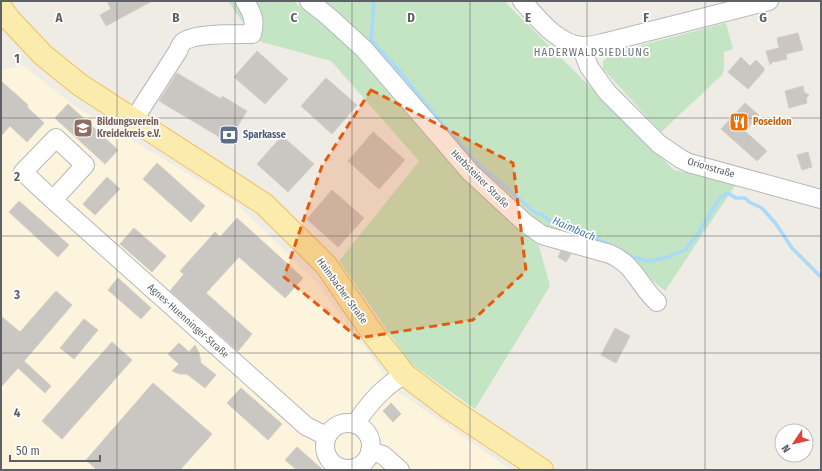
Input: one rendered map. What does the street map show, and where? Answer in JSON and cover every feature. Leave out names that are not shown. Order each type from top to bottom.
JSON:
[{"type":"main road","name":"Haimbacher Straße","points":[[4,18],[43,54],[80,85],[133,121],[199,161],[264,204],[326,265],[371,331],[404,374],[449,408],[542,470]]},
{"type":"street","points":[[133,121],[178,51],[182,42],[193,37],[225,34],[252,34],[255,24],[251,10],[245,1]]},
{"type":"street","name":"Herbsteiner Straße","points":[[310,1],[364,49],[471,173],[524,222],[542,235],[610,254],[618,258],[626,263],[657,302]]},
{"type":"street","points":[[522,1],[555,35],[566,41],[581,46],[603,43],[768,1]]},
{"type":"street","name":"Orionstraße","points":[[581,46],[589,67],[607,92],[659,144],[681,159],[689,163],[821,199]]},
{"type":"street","name":"Agnes-Huenninger-Straße","points":[[53,200],[306,426],[326,436]]},
{"type":"street","points":[[355,424],[366,408],[386,386],[404,374]]},
{"type":"street","points":[[344,423],[355,424],[362,428],[368,435],[370,451],[367,459],[362,465],[354,469],[346,470],[337,467],[330,462],[325,454],[324,445],[326,436],[334,427],[344,423]]},
{"type":"street","points":[[370,451],[383,455],[400,470]]},
{"type":"highlighted area","points":[[371,90],[513,163],[526,271],[473,320],[358,338],[284,277],[322,166]]},
{"type":"shaded area","points":[[22,65],[73,105],[234,201],[318,284],[396,390],[511,470],[1,470],[1,70]]},
{"type":"green space","points":[[228,1],[293,1],[343,41],[504,216],[539,246],[550,286],[475,409],[410,363],[339,261],[419,161],[331,61],[255,40]]},
{"type":"green space","points":[[308,1],[504,1],[674,170],[736,184],[665,291],[620,254],[539,228]]},
{"type":"green space","points":[[726,23],[733,49],[724,52],[724,69],[722,75],[661,132],[603,69],[603,61],[610,55],[623,50]]},
{"type":"building","points":[[107,1],[152,1],[106,26],[100,15],[111,9]]},
{"type":"building","points":[[798,33],[803,50],[786,54],[787,59],[774,61],[770,65],[766,51],[779,48],[777,38]]},
{"type":"building","points":[[257,51],[288,79],[265,104],[234,77]]},
{"type":"building","points":[[741,57],[750,66],[756,60],[764,68],[764,71],[748,89],[728,72]]},
{"type":"building","points":[[177,73],[221,99],[222,96],[247,111],[228,142],[159,101]]},
{"type":"building","points":[[326,78],[357,105],[332,134],[301,106]]},
{"type":"building","points":[[1,81],[28,105],[27,107],[44,123],[27,142],[10,126],[1,136]]},
{"type":"building","points":[[803,86],[804,92],[809,95],[806,99],[807,103],[789,108],[785,91]]},
{"type":"building","points":[[745,103],[759,115],[745,131],[767,151],[757,161],[721,129]]},
{"type":"building","points":[[68,104],[118,150],[105,164],[55,118]]},
{"type":"building","points":[[373,132],[405,160],[379,189],[348,161]]},
{"type":"building","points":[[282,136],[314,164],[288,192],[257,164]]},
{"type":"building","points":[[808,152],[812,167],[802,170],[797,155]]},
{"type":"building","points":[[157,163],[205,206],[191,222],[143,179]]},
{"type":"building","points":[[107,177],[120,189],[95,215],[83,204]]},
{"type":"building","points":[[332,190],[364,218],[338,247],[307,219]]},
{"type":"building","points":[[19,201],[69,245],[58,257],[9,212]]},
{"type":"building","points":[[237,218],[303,278],[285,298],[239,257],[206,293],[252,334],[238,351],[170,291],[184,274],[180,271],[215,232],[220,237]]},
{"type":"building","points":[[134,228],[166,256],[152,272],[120,244]]},
{"type":"building","points":[[561,251],[571,254],[566,262],[558,257]]},
{"type":"building","points":[[118,278],[151,308],[141,319],[108,290]]},
{"type":"building","points":[[56,291],[72,305],[24,361],[51,386],[45,393],[18,368],[1,387],[1,316],[20,332]]},
{"type":"building","points":[[84,319],[98,330],[74,359],[60,348]]},
{"type":"building","points":[[615,328],[630,336],[616,363],[601,355]]},
{"type":"building","points":[[112,342],[132,360],[62,439],[42,421]]},
{"type":"building","points":[[179,343],[189,352],[195,345],[199,353],[201,363],[216,375],[205,388],[187,374],[180,374],[172,371],[179,364],[168,354]]},
{"type":"building","points":[[153,383],[212,434],[180,470],[97,470],[86,460]]},
{"type":"building","points":[[241,388],[282,424],[268,440],[227,403]]},
{"type":"building","points":[[391,403],[401,414],[393,422],[383,411]]},
{"type":"building","points":[[297,447],[323,470],[297,470],[285,460]]},
{"type":"waterway","name":"Haimbach","points":[[374,1],[371,40],[402,74],[438,119],[477,163],[536,213],[543,215],[548,220],[579,230],[610,245]]},
{"type":"waterway","name":"Haimbach","points":[[623,252],[630,256],[648,261],[665,258],[685,250],[697,235],[720,198],[728,193],[736,198],[745,198],[749,202],[762,208],[776,224],[792,248],[821,277]]},
{"type":"place","name":"Poseidon","points":[[739,122]]},
{"type":"place","name":"Bildungsverein Kreidekreis e.V.","points":[[83,128]]},
{"type":"place","name":"Sparkasse","points":[[229,135]]},
{"type":"district","name":"HADERWALDSIEDLUNG","points":[[592,52]]}]
